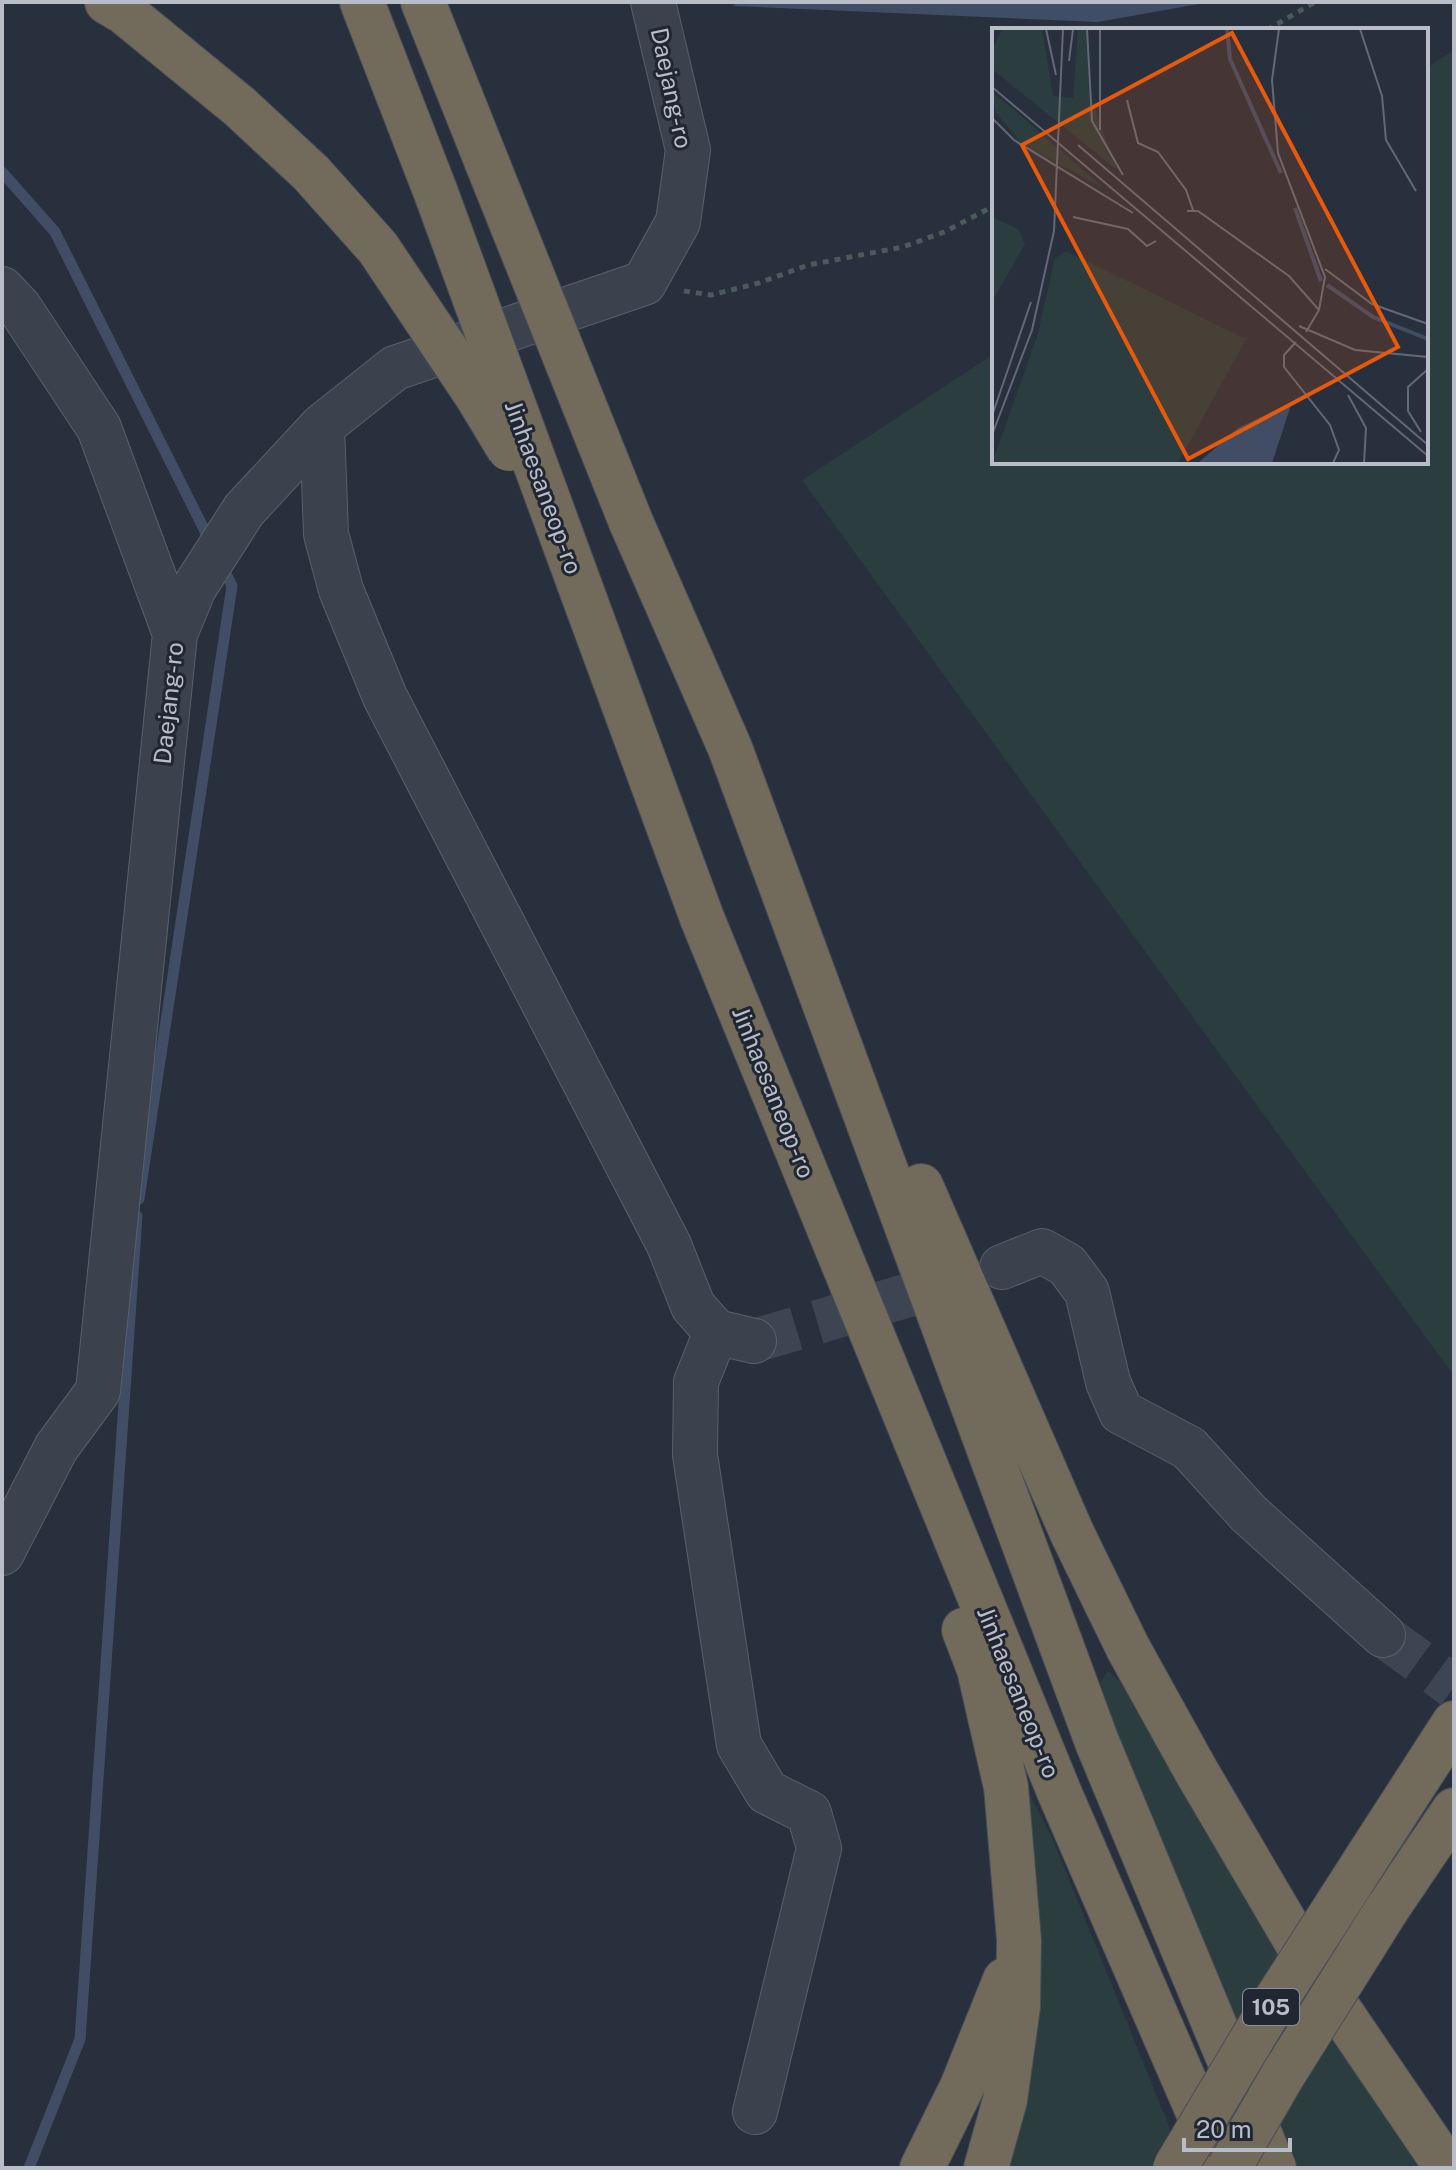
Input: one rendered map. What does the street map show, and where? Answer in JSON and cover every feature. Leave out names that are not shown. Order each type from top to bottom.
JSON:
[{"type":"highway","points":[[107,2],[124,12],[240,107],[311,173],[378,248],[477,396],[562,537]]},
{"type":"highway","name":"Jinhaesaneop-ro","points":[[362,2],[436,193],[702,918],[1060,1794],[1223,2168]]},
{"type":"highway","points":[[423,2],[631,522],[1072,1533],[1128,1648],[1202,1782],[1317,1977],[1447,2168]]},
{"type":"highway","points":[[440,2],[488,165]]},
{"type":"highway","points":[[730,748],[1097,1742],[1274,2168]]},
{"type":"highway","points":[[702,918],[794,1184],[979,1669],[1006,1787],[1019,1940],[1018,2007],[1005,2100],[986,2168]]},
{"type":"highway","name":"105","points":[[1175,2168],[1270,2009],[1454,1723]]},
{"type":"highway","name":"105","points":[[1229,2168],[1387,1909],[1454,1810]]},
{"type":"highway","points":[[922,2168],[962,2087],[1019,1940]]},
{"type":"highway","points":[[954,2168],[983,2100],[1019,1940]]},
{"type":"street","name":"Daejang-ro","points":[[2,1553],[56,1448],[98,1391],[175,634],[194,588],[244,510],[322,426],[395,368],[644,283],[678,222],[688,150],[653,2]]},
{"type":"street","points":[[2,289],[19,307],[99,428],[175,634]]},
{"type":"street","points":[[322,426],[326,534],[341,590],[385,697],[669,1245],[693,1306],[735,1336],[696,1382],[695,1455],[739,1745],[767,1792],[809,1813],[819,1848],[755,2112]]},
{"type":"street","points":[[1002,1267],[1042,1251],[1067,1265],[1087,1292],[1108,1382],[1121,1412],[1189,1448],[1249,1514],[1383,1635]]},
{"type":"path","points":[[1270,28],[1315,2]]},
{"type":"path","points":[[644,283],[711,295],[759,283],[808,265],[903,247],[944,232],[992,207]]},
{"type":"shaded area","points":[[1454,50],[1454,1376],[802,480],[992,355],[992,464],[1428,464],[1428,67]]},
{"type":"shaded area","points":[[1108,1671],[1134,1694],[1441,2168],[1296,2168],[1110,1715],[1100,1682]]},
{"type":"shaded area","points":[[1014,1763],[1053,1840],[1186,2168],[979,2168]]},
{"type":"water","points":[[738,2],[1210,2],[1098,22],[733,6]]},
{"type":"waterway","points":[[2,172],[55,232],[211,543]]},
{"type":"waterway","points":[[139,1199],[232,586],[222,566]]},
{"type":"waterway","points":[[29,2168],[80,2039],[137,1216]]},
{"type":"tunnel","points":[[754,1341],[966,1278]]},
{"type":"tunnel","points":[[1383,1635],[1454,1687]]}]
